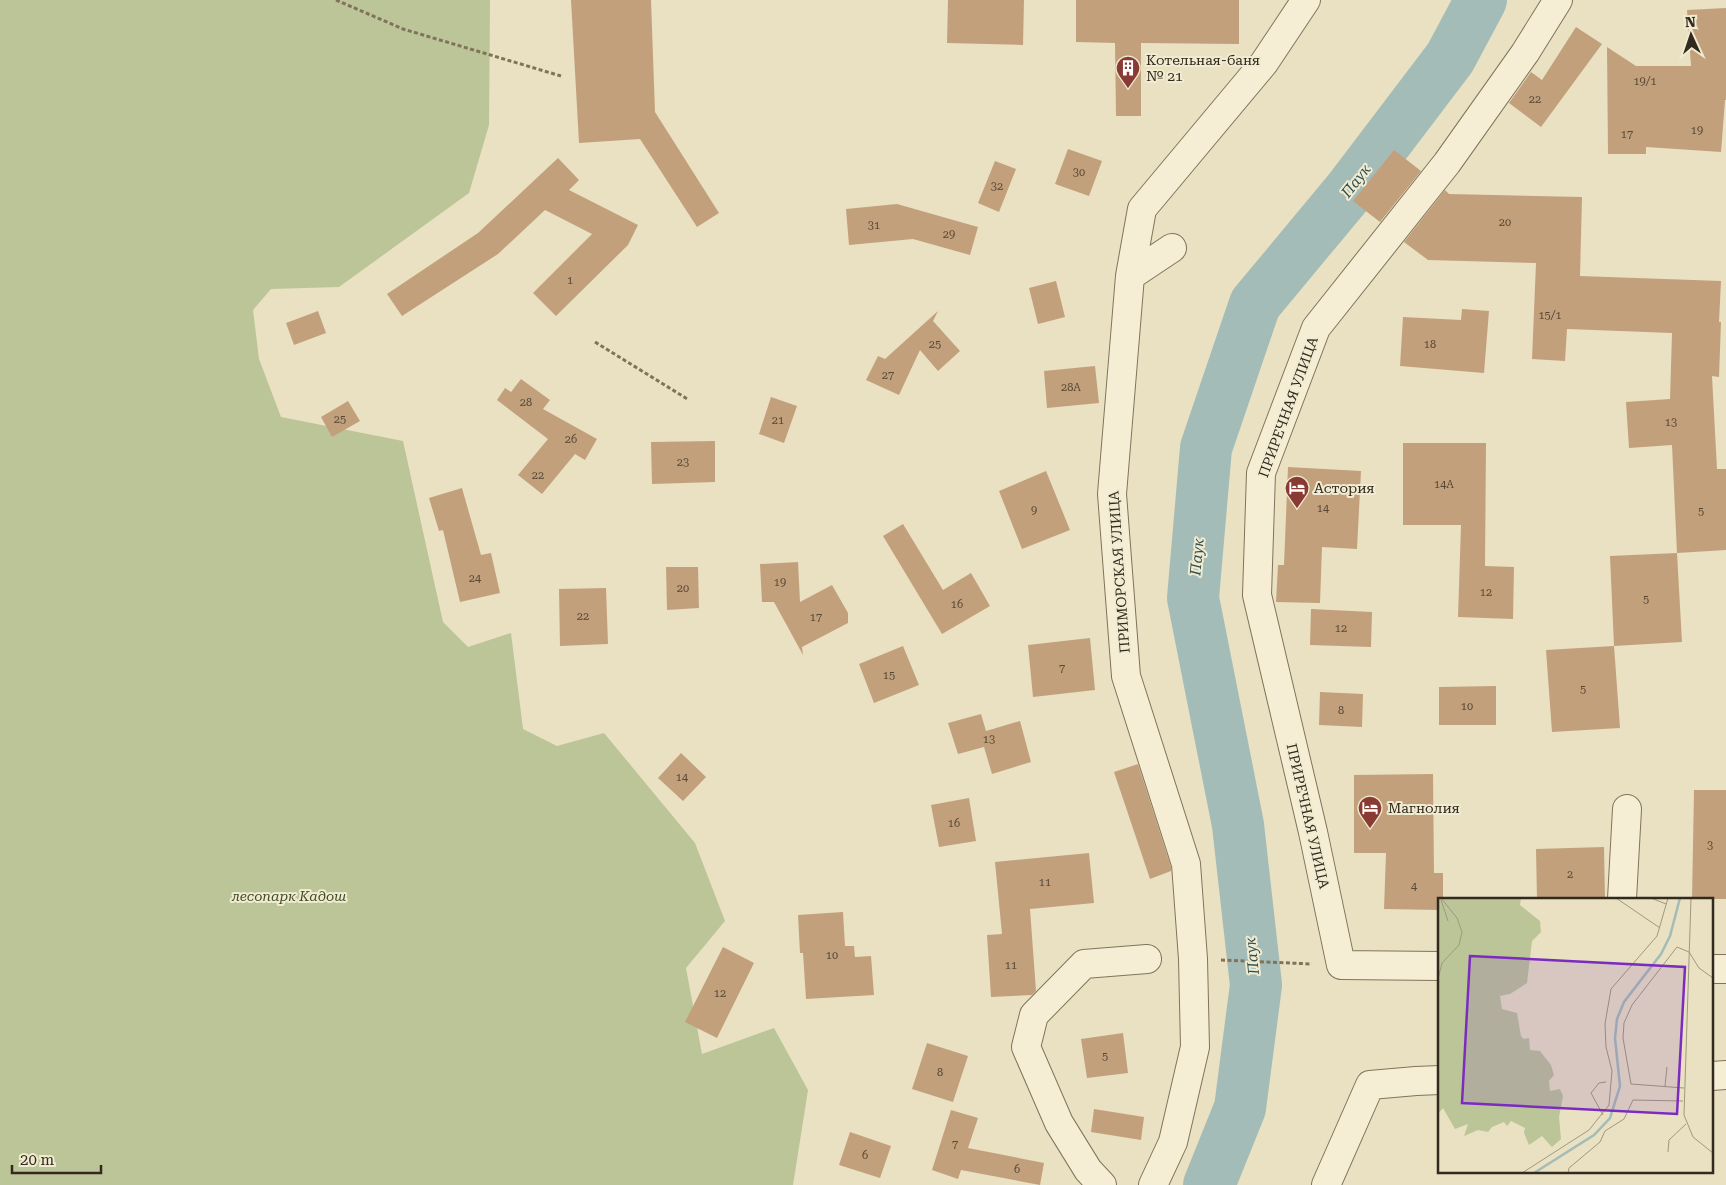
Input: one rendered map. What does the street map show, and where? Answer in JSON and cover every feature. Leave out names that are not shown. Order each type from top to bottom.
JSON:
[{"type":"street","name":"ПРИМОРСКАЯ УЛИЦА","points":[[1153,1185],[1173,1142],[1195,1047],[1193,959],[1186,864],[1126,676],[1112,494],[1130,276],[1142,209],[1264,63],[1306,0]]},
{"type":"street","name":"ПРИРЕЧНАЯ УЛИЦА","points":[[1341,965],[1313,832],[1257,595],[1261,473],[1316,328],[1447,164],[1526,53],[1558,0]]},
{"type":"street","points":[[1130,276],[1172,248]]},
{"type":"street","points":[[1622,898],[1627,809]]},
{"type":"street","points":[[1102,1185],[1088,1170],[1059,1123],[1026,1047],[1034,1015],[1084,964],[1147,959]]},
{"type":"street","points":[[1341,965],[1438,966]]},
{"type":"street","points":[[1326,1185],[1370,1085],[1438,1080]]},
{"type":"path","points":[[336,0],[403,29],[561,76]]},
{"type":"path","points":[[595,342],[689,400]]},
{"type":"path","points":[[1193,959],[1341,965]]},
{"type":"green space","name":"лесопарк Кадош","points":[[0,0],[490,0],[489,125],[469,193],[339,287],[271,289],[253,310],[259,359],[281,417],[403,441],[443,622],[468,647],[511,633],[523,729],[557,746],[604,733],[695,843],[725,921],[686,968],[702,1054],[774,1028],[808,1090],[793,1185],[0,1185]]},
{"type":"building","points":[[571,0],[651,0],[655,112],[719,213],[697,227],[640,139],[579,143]]},
{"type":"building","points":[[948,0],[1024,0],[1023,45],[947,43]]},
{"type":"building","points":[[1076,0],[1239,0],[1239,44],[1141,43],[1141,116],[1116,116],[1115,43],[1076,42]]},
{"type":"building","points":[[1726,8],[1726,100],[1721,152],[1646,147],[1646,154],[1608,154],[1607,47],[1636,66],[1691,66],[1687,10]]},
{"type":"building","points":[[1576,27],[1602,44],[1541,127],[1509,103],[1531,72],[1542,80]]},
{"type":"building","points":[[1068,149],[1102,161],[1089,196],[1055,184]]},
{"type":"building","points":[[1394,150],[1421,171],[1380,222],[1353,201]]},
{"type":"building","points":[[558,158],[579,180],[569,190],[638,225],[628,245],[556,316],[533,293],[592,234],[545,210],[498,254],[402,316],[387,294],[478,233]]},
{"type":"building","points":[[995,161],[1016,169],[999,212],[978,203]]},
{"type":"building","points":[[1445,190],[1449,194],[1582,197],[1580,276],[1721,281],[1719,377],[1712,376],[1717,469],[1726,469],[1726,550],[1677,553],[1672,445],[1629,448],[1626,402],[1670,399],[1672,333],[1567,329],[1565,361],[1532,359],[1536,263],[1428,260],[1404,242]]},
{"type":"building","points":[[897,204],[978,227],[970,255],[913,239],[849,245],[846,209]]},
{"type":"building","points":[[1056,281],[1065,317],[1038,324],[1029,288]]},
{"type":"building","points":[[1462,309],[1489,311],[1484,373],[1400,366],[1403,317],[1461,320]]},
{"type":"building","points":[[318,311],[326,333],[294,345],[286,323]]},
{"type":"building","points":[[938,311],[933,321],[960,351],[938,371],[920,350],[899,395],[866,380],[878,356],[885,359]]},
{"type":"building","points":[[1095,366],[1099,403],[1047,408],[1044,371]]},
{"type":"building","points":[[521,379],[550,400],[543,409],[597,439],[585,460],[575,454],[542,494],[518,475],[548,439],[497,400],[505,388],[511,392]]},
{"type":"building","points":[[771,397],[797,406],[784,443],[759,434]]},
{"type":"building","points":[[348,401],[360,421],[332,437],[321,417]]},
{"type":"building","points":[[715,441],[715,482],[652,484],[651,442]]},
{"type":"building","points":[[1403,443],[1486,443],[1485,566],[1514,567],[1513,619],[1458,617],[1461,525],[1403,525]]},
{"type":"building","name":"Астория","points":[[1288,467],[1361,471],[1357,549],[1322,547],[1320,603],[1276,602],[1278,565],[1284,565]]},
{"type":"building","points":[[1046,471],[1070,530],[1022,549],[999,491]]},
{"type":"building","points":[[462,488],[481,555],[491,553],[500,593],[460,602],[443,530],[439,531],[429,498]]},
{"type":"building","points":[[903,524],[943,590],[971,573],[990,606],[942,634],[883,536]]},
{"type":"building","points":[[1677,553],[1682,642],[1614,646],[1610,556]]},
{"type":"building","points":[[798,562],[800,602],[832,585],[848,613],[848,623],[802,647],[803,655],[774,602],[762,602],[760,564]]},
{"type":"building","points":[[666,567],[698,567],[699,608],[667,610]]},
{"type":"building","points":[[606,588],[608,644],[560,646],[559,589]]},
{"type":"building","points":[[1311,609],[1372,612],[1371,647],[1310,645]]},
{"type":"building","points":[[1090,638],[1095,690],[1033,697],[1028,645]]},
{"type":"building","points":[[903,646],[919,685],[874,703],[859,664]]},
{"type":"building","points":[[1614,646],[1620,728],[1552,732],[1546,650]]},
{"type":"building","points":[[1496,686],[1496,725],[1439,725],[1439,687]]},
{"type":"building","points":[[1320,692],[1363,694],[1362,727],[1319,725]]},
{"type":"building","points":[[981,714],[986,731],[1020,721],[1031,762],[992,774],[984,747],[958,754],[948,723]]},
{"type":"building","points":[[681,753],[706,777],[683,801],[658,778]]},
{"type":"building","points":[[1138,764],[1171,867],[1171,871],[1150,879],[1114,772]]},
{"type":"building","name":"Магнолия","points":[[1433,774],[1434,873],[1443,873],[1443,898],[1438,898],[1438,910],[1384,909],[1386,853],[1354,853],[1354,775]]},
{"type":"building","points":[[1694,790],[1726,790],[1726,899],[1692,898]]},
{"type":"building","points":[[969,798],[976,841],[939,847],[931,805]]},
{"type":"building","points":[[1604,847],[1605,898],[1537,898],[1536,849]]},
{"type":"building","points":[[1089,853],[1094,903],[1030,909],[1036,991],[1032,995],[991,997],[987,935],[1002,934],[995,862]]},
{"type":"building","points":[[843,912],[845,946],[854,946],[855,957],[871,956],[874,995],[806,999],[803,953],[800,953],[798,915]]},
{"type":"building","points":[[723,947],[754,963],[717,1038],[685,1022]]},
{"type":"building","points":[[1123,1033],[1128,1073],[1087,1078],[1081,1039]]},
{"type":"building","points":[[927,1043],[968,1056],[953,1102],[912,1089]]},
{"type":"building","points":[[1094,1109],[1144,1117],[1141,1140],[1091,1132]]},
{"type":"building","points":[[951,1110],[978,1118],[968,1148],[1044,1163],[1040,1185],[961,1170],[958,1179],[932,1170]]},
{"type":"building","points":[[850,1132],[891,1146],[880,1178],[839,1165]]},
{"type":"waterway","name":"Паук","points":[[1209,1185],[1240,1108],[1256,985],[1238,825],[1193,598],[1206,448],[1255,304],[1349,191],[1450,58],[1481,0]]},
{"type":"place","name":"Котельная-баня № 21","points":[[1128,89]]},
{"type":"place","name":"Астория","points":[[1297,509]]},
{"type":"place","name":"Магнолия","points":[[1370,829]]}]
